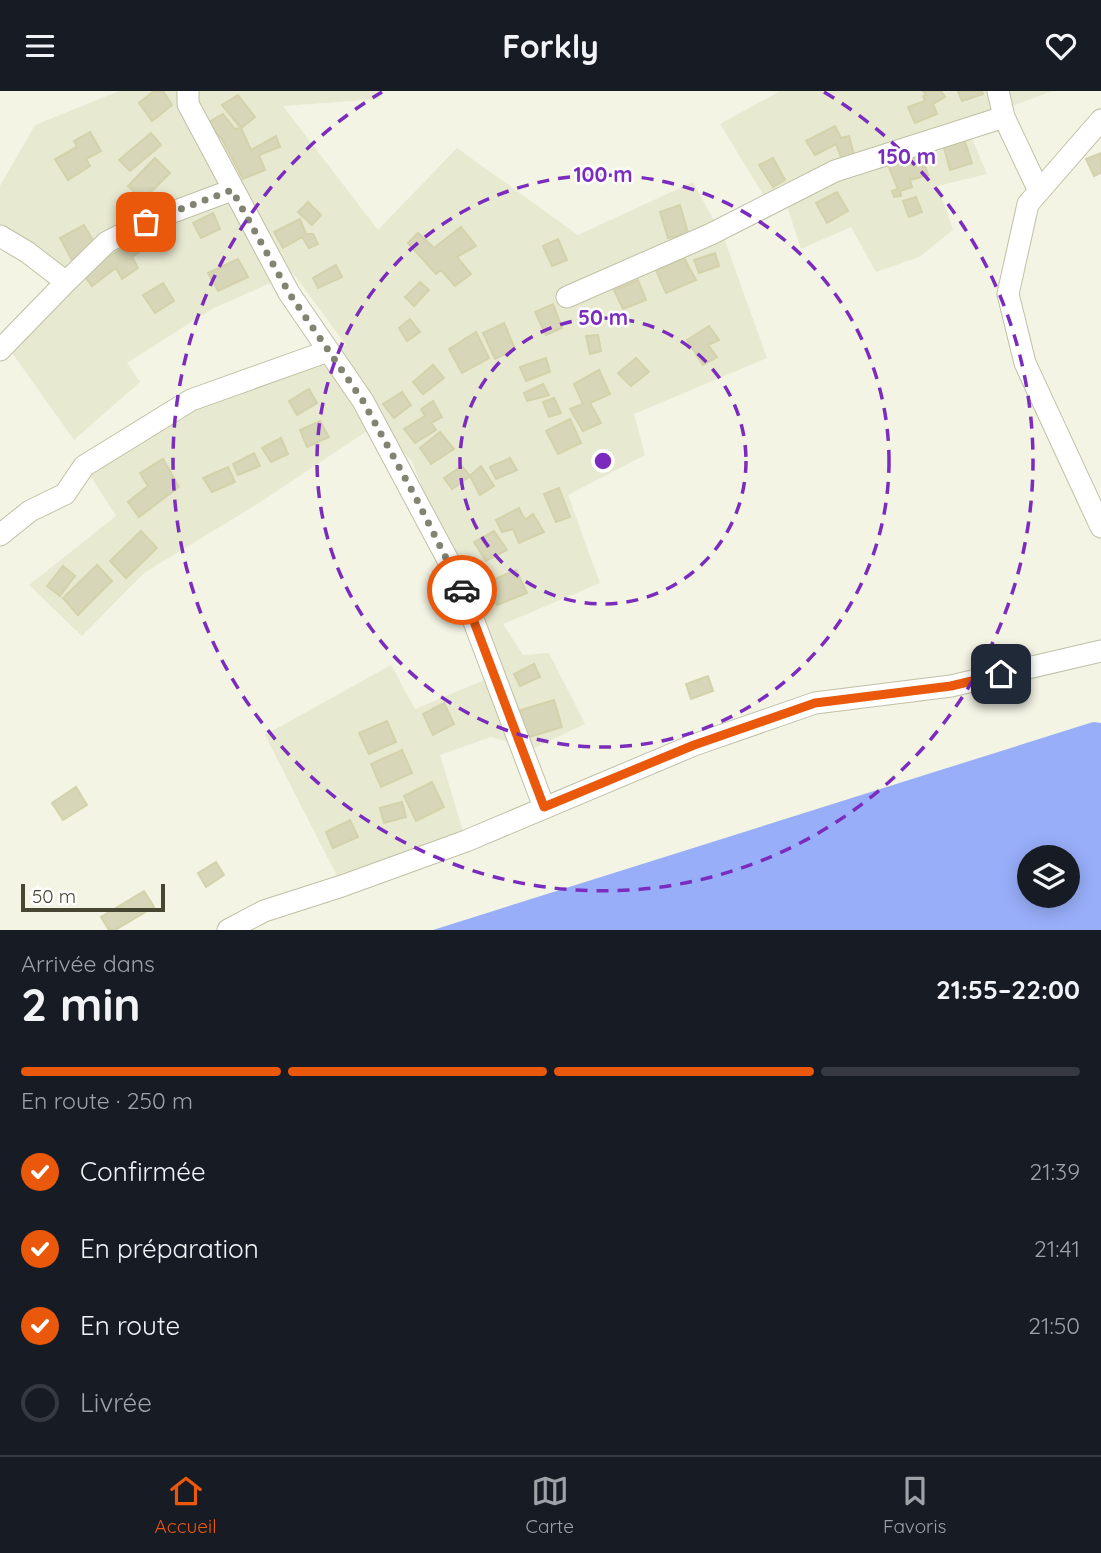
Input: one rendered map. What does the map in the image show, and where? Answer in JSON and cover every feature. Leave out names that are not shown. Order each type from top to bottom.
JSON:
[{"type":"street","points":[[188,91],[188,104],[289,293],[363,401],[457,577],[544,807]]},
{"type":"street","points":[[998,91],[1004,117],[1039,191]]},
{"type":"street","points":[[567,297],[711,234],[835,171],[1004,117]]},
{"type":"street","points":[[1101,120],[1028,204],[1008,294],[1025,363],[1101,527]]},
{"type":"street","points":[[0,350],[107,242],[146,222],[232,190]]},
{"type":"street","points":[[0,236],[27,252],[66,282]]},
{"type":"street","points":[[0,535],[30,511],[65,494],[84,466],[191,400],[328,351]]},
{"type":"street","points":[[228,930],[264,911],[466,841],[694,745],[815,703],[951,686],[1101,651]]},
{"type":"shaded area","points":[[119,91],[384,91],[379,99],[283,106],[378,230],[457,148],[578,235],[693,182],[725,241],[767,358],[634,414],[645,455],[568,495],[600,583],[503,624],[523,655],[549,653],[585,724],[532,749],[491,737],[440,755],[466,841],[342,886],[265,735],[391,665],[415,709],[494,676],[412,461],[376,425],[259,503],[144,573],[82,636],[29,585],[116,516],[84,466],[197,397],[346,345],[293,273],[212,309],[127,363],[140,382],[74,440],[5,343],[64,280],[0,229],[0,186],[35,125]]},
{"type":"shaded area","points":[[780,91],[1053,91],[1017,104],[968,129],[987,174],[938,186],[953,230],[919,257],[876,272],[851,227],[801,249],[784,197],[764,196],[720,124]]},
{"type":"water","points":[[1093,722],[1101,723],[1101,930],[433,930]]},
{"type":"building","points":[[154,91],[163,91],[172,105],[152,121],[139,103]]},
{"type":"building","points":[[923,91],[941,91],[945,97],[933,104],[937,114],[915,123],[908,107],[925,101],[923,96],[926,95]]},
{"type":"building","points":[[958,91],[982,91],[983,94],[962,101]]},
{"type":"building","points":[[238,95],[255,117],[241,128],[222,105]]},
{"type":"building","points":[[223,114],[235,129],[241,128],[251,150],[276,136],[280,147],[259,155],[265,170],[243,179],[222,139],[207,123]]},
{"type":"building","points":[[835,126],[841,138],[849,136],[855,159],[842,160],[836,144],[815,155],[806,141]]},
{"type":"building","points":[[90,132],[101,151],[86,159],[90,166],[68,180],[55,159],[77,147],[74,141]]},
{"type":"building","points":[[151,133],[161,145],[130,171],[119,160]]},
{"type":"building","points":[[963,136],[972,163],[950,170],[943,144]]},
{"type":"building","points":[[1101,153],[1101,173],[1094,176],[1086,159]]},
{"type":"building","points":[[922,156],[928,175],[910,180],[912,187],[900,191],[901,196],[894,197],[892,191],[898,189],[888,165]]},
{"type":"building","points":[[155,158],[170,173],[143,200],[128,186]]},
{"type":"building","points":[[773,158],[785,180],[773,187],[759,165]]},
{"type":"building","points":[[837,192],[848,211],[827,223],[816,203]]},
{"type":"building","points":[[916,197],[922,212],[909,217],[903,201]]},
{"type":"building","points":[[308,202],[321,215],[312,225],[298,212]]},
{"type":"building","points":[[680,205],[688,233],[668,238],[660,212]]},
{"type":"building","points":[[213,213],[220,229],[201,238],[193,223]]},
{"type":"building","points":[[300,219],[306,234],[313,234],[318,244],[309,248],[302,237],[283,248],[274,232]]},
{"type":"building","points":[[84,225],[96,246],[72,260],[60,238]]},
{"type":"building","points":[[461,227],[476,246],[457,257],[471,274],[455,286],[441,270],[436,274],[408,243],[418,233],[434,248]]},
{"type":"building","points":[[140,238],[145,248],[132,257],[138,268],[122,279],[116,268],[92,286],[82,273]]},
{"type":"building","points":[[558,239],[567,260],[552,266],[543,246]]},
{"type":"building","points":[[715,253],[719,266],[699,273],[694,260]]},
{"type":"building","points":[[684,258],[696,280],[666,293],[656,270]]},
{"type":"building","points":[[238,259],[248,277],[218,291],[208,273]]},
{"type":"building","points":[[336,265],[342,277],[318,288],[313,278]]},
{"type":"building","points":[[638,280],[646,300],[623,309],[614,290]]},
{"type":"building","points":[[420,282],[429,290],[414,306],[405,297]]},
{"type":"building","points":[[163,283],[174,301],[155,313],[143,295]]},
{"type":"building","points":[[553,304],[562,328],[546,335],[535,312]]},
{"type":"building","points":[[410,319],[420,332],[407,341],[399,328]]},
{"type":"building","points":[[504,323],[515,349],[495,359],[483,333]]},
{"type":"building","points":[[709,326],[719,340],[708,345],[717,357],[703,365],[687,340]]},
{"type":"building","points":[[476,332],[489,358],[462,373],[449,349]]},
{"type":"building","points":[[598,335],[601,351],[590,354],[586,336]]},
{"type":"building","points":[[546,358],[550,372],[526,381],[520,367]]},
{"type":"building","points":[[636,358],[649,372],[631,386],[618,373]]},
{"type":"building","points":[[433,365],[444,378],[423,394],[413,382]]},
{"type":"building","points":[[599,370],[610,394],[590,403],[601,423],[583,431],[570,409],[583,404],[574,384]]},
{"type":"building","points":[[543,384],[549,395],[527,401],[524,393]]},
{"type":"building","points":[[309,389],[317,403],[297,415],[289,401]]},
{"type":"building","points":[[402,392],[411,405],[394,418],[383,404]]},
{"type":"building","points":[[554,398],[561,413],[549,417],[543,402]]},
{"type":"building","points":[[433,401],[442,417],[431,423],[436,430],[415,443],[404,429],[425,416],[421,409]]},
{"type":"building","points":[[570,419],[581,443],[558,454],[546,431]]},
{"type":"building","points":[[320,421],[329,437],[307,447],[300,430]]},
{"type":"building","points":[[440,432],[454,449],[431,464],[420,448]]},
{"type":"building","points":[[281,438],[288,454],[271,462],[262,448]]},
{"type":"building","points":[[254,453],[260,466],[238,475],[233,464]]},
{"type":"building","points":[[510,458],[517,470],[496,479],[490,467]]},
{"type":"building","points":[[163,459],[179,487],[139,517],[128,502],[148,486],[140,473]]},
{"type":"building","points":[[462,466],[470,476],[452,489],[444,478]]},
{"type":"building","points":[[481,466],[494,486],[480,495],[470,476]]},
{"type":"building","points":[[228,467],[235,482],[212,492],[203,478]]},
{"type":"building","points":[[559,488],[570,517],[556,522],[544,494]]},
{"type":"building","points":[[519,508],[525,520],[533,514],[544,532],[519,543],[513,529],[502,532],[496,520]]},
{"type":"building","points":[[141,531],[157,548],[126,578],[110,561]]},
{"type":"building","points":[[494,531],[507,550],[486,561],[474,542]]},
{"type":"building","points":[[97,565],[112,581],[78,615],[63,598]]},
{"type":"building","points":[[63,566],[75,576],[60,596],[47,586]]},
{"type":"building","points":[[516,570],[527,593],[497,605],[486,583]]},
{"type":"building","points":[[534,664],[540,677],[520,686],[514,674]]},
{"type":"building","points":[[708,676],[713,691],[691,699],[686,684]]},
{"type":"building","points":[[554,700],[562,727],[526,738],[518,711]]},
{"type":"building","points":[[444,703],[454,724],[433,735],[423,714]]},
{"type":"building","points":[[387,721],[396,742],[369,754],[359,733]]},
{"type":"building","points":[[402,750],[412,773],[381,787],[371,764]]},
{"type":"building","points":[[432,782],[444,807],[416,821],[404,796]]},
{"type":"building","points":[[76,787],[87,805],[63,820],[52,803]]},
{"type":"building","points":[[402,802],[406,817],[384,823],[380,808]]},
{"type":"building","points":[[350,820],[358,837],[333,848],[326,832]]},
{"type":"building","points":[[216,862],[224,875],[206,887],[198,873]]},
{"type":"building","points":[[144,891],[154,907],[115,930],[109,930],[101,917]]},
{"type":"way so far","points":[[146,222],[232,190],[289,293],[363,401],[462,590]]},
{"type":"route","points":[[462,590],[544,807],[694,745],[815,703],[951,686],[1001,674]]}]
